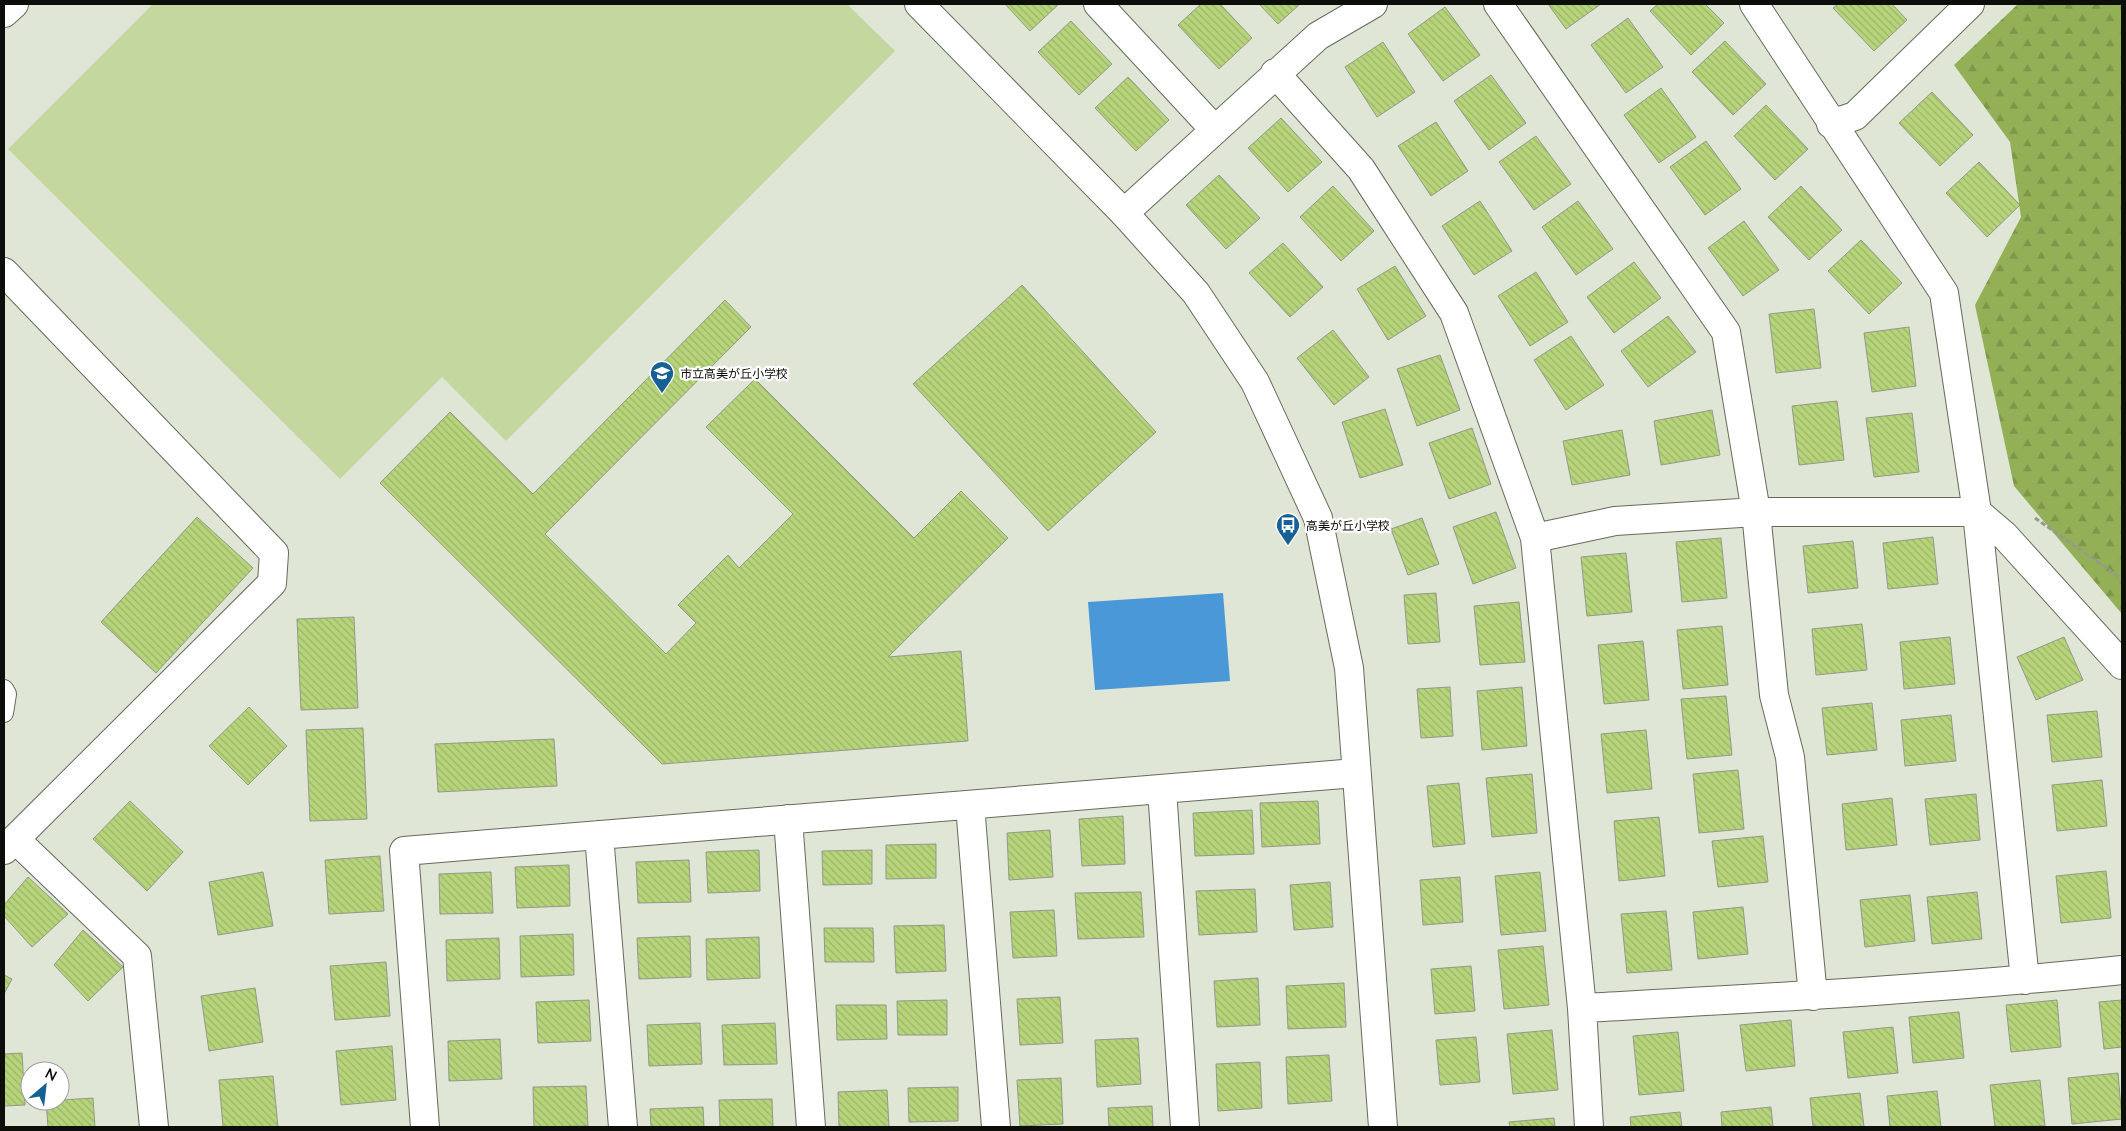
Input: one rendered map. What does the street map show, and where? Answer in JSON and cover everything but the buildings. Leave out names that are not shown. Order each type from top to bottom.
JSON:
[{"type":"street","points":[[4,13],[14,4]]},
{"type":"street","points":[[920,4],[1124,214],[1196,293],[1255,382],[1318,518],[1349,668],[1384,1127]]},
{"type":"street","points":[[1098,4],[1214,129]]},
{"type":"street","points":[[1124,214],[1275,73],[1318,36],[1373,4]]},
{"type":"street","points":[[1498,4],[1726,332],[1756,512],[1774,695],[1790,757],[1814,996]]},
{"type":"street","points":[[1754,4],[1831,124],[1944,293],[1977,512],[2025,980]]},
{"type":"street","points":[[1831,124],[1855,116],[1970,4]]},
{"type":"street","points":[[1275,73],[1361,169],[1454,313],[1535,538],[1582,1008],[1588,1127]]},
{"type":"street","points":[[4,272],[274,553],[272,583],[9,844],[137,956],[154,1127]]},
{"type":"street","points":[[1535,538],[1614,521],[1756,512],[1977,512],[2005,536],[2122,665]]},
{"type":"street","points":[[425,1127],[404,850],[1356,772]]},
{"type":"street","points":[[1162,789],[1185,1127]]},
{"type":"street","points":[[970,805],[996,1127]]},
{"type":"street","points":[[788,819],[811,1127]]},
{"type":"street","points":[[599,835],[623,1127]]},
{"type":"street","points":[[1582,1008],[1814,996],[2025,980],[2122,970]]},
{"type":"lane","points":[[4,689],[7,694],[4,713]]},
{"type":"path","points":[[2032,516],[2122,579]]},
{"type":"green space","points":[[153,4],[847,4],[895,51],[506,441],[442,377],[340,479],[8,149]]},
{"type":"green space","points":[[2018,4],[2122,4],[2122,614],[2014,486],[1975,305],[2021,217],[2010,142],[1954,65]]},
{"type":"water","points":[[1223,593],[1230,681],[1095,690],[1088,602]]},
{"type":"place","name":"市立高美が丘小学校","points":[[662,394]]},
{"type":"place","name":"高美が丘小学校","points":[[1288,546]]}]
